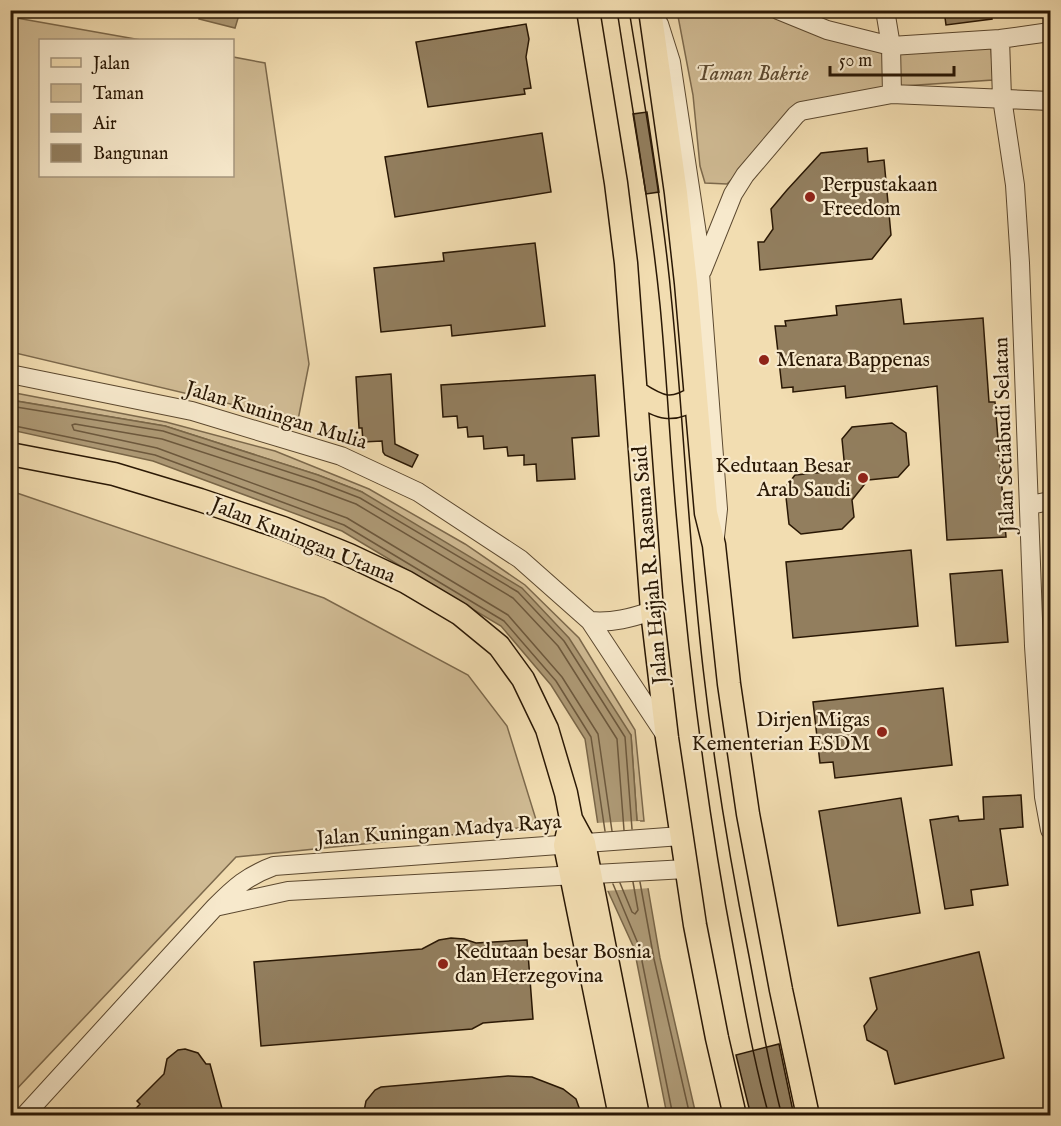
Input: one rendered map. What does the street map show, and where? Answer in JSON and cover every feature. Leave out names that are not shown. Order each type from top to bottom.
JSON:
[{"type":"main road","name":"Jalan Hajjah R. Rasuna Said","points":[[588,10],[624,243],[652,611],[667,738],[686,870],[714,1026],[735,1116]]},
{"type":"main road","points":[[651,10],[678,204],[706,513],[714,545],[728,674],[748,814],[778,980],[808,1116]]},
{"type":"main road","points":[[637,393],[659,406],[697,408]]},
{"type":"main road","points":[[640,435],[656,424],[688,416],[697,408]]},
{"type":"main road","name":"Jalan Kuningan Utama","points":[[10,453],[114,474],[283,528],[406,582],[460,614],[500,646],[523,679],[547,729],[566,793],[571,819],[581,844],[638,1116]]},
{"type":"main road","name":"Jalan Kuningan Utama","points":[[587,875],[620,1116]]},
{"type":"street","points":[[655,10],[672,70],[697,234],[718,509],[714,545]]},
{"type":"street","points":[[778,10],[827,30],[891,46],[1000,39],[1050,32]]},
{"type":"street","points":[[885,10],[891,46],[892,94]]},
{"type":"street","name":"Jalan Setiabudi Selatan","points":[[1000,39],[1002,98],[1015,185],[1022,294],[1030,505],[1042,646],[1044,797],[1050,830]]},
{"type":"street","points":[[700,277],[733,194],[796,115],[806,109],[892,94],[1050,101]]},
{"type":"street","name":"Jalan Kuningan Mulia","points":[[10,374],[192,411],[341,456],[418,492],[520,559],[590,621],[667,738]]},
{"type":"street","points":[[1030,505],[1050,501]]},
{"type":"street","points":[[590,621],[605,623],[625,620],[652,611]]},
{"type":"street","name":"Jalan Kuningan Madya Raya","points":[[24,1116],[215,907],[242,881],[255,873],[274,866],[681,836]]},
{"type":"street","points":[[215,907],[288,891],[686,870]]},
{"type":"green space","name":"Taman Bakrie","points":[[677,11],[752,11],[822,29],[991,47],[993,80],[887,87],[807,106],[727,184],[705,183],[700,166],[693,95]]},
{"type":"green space","points":[[11,17],[135,39],[39,39],[39,177],[234,177],[234,57],[265,63],[309,364],[298,420],[11,352]]},
{"type":"green space","points":[[10,392],[166,422],[275,451],[369,489],[465,544],[525,585],[579,638],[635,730],[644,821],[637,821],[631,735],[362,492],[318,475],[165,426],[11,400]]},
{"type":"green space","points":[[11,491],[324,598],[468,675],[507,726],[538,826],[236,857],[11,1095]]},
{"type":"water","points":[[248,10],[246,17],[239,15],[235,28],[199,19],[201,12],[196,11]]},
{"type":"water","points":[[10,400],[165,426],[318,475],[362,492],[522,588],[569,638],[631,735],[637,821],[648,888],[660,958],[696,1115],[667,1115],[634,948],[608,891],[585,739],[551,685],[501,626],[342,531],[153,461],[11,430]]},
{"type":"pier","points":[[640,821],[651,888],[605,891],[595,823]]},
{"type":"building","points":[[944,10],[991,10],[992,19],[946,25]]},
{"type":"building","points":[[526,24],[529,39],[526,57],[531,88],[524,89],[525,94],[428,107],[416,42]]},
{"type":"building","points":[[647,112],[659,192],[646,194],[633,114]]},
{"type":"building","points":[[542,133],[551,192],[395,217],[385,157]]},
{"type":"building","points":[[867,148],[868,162],[884,160],[891,235],[872,259],[760,270],[758,242],[764,242],[773,229],[771,209],[787,190],[821,153]]},
{"type":"building","points":[[535,243],[545,326],[452,336],[451,325],[381,332],[374,268],[444,261],[443,253]]},
{"type":"building","points":[[901,299],[904,324],[983,318],[989,402],[995,402],[1006,537],[947,540],[937,386],[846,398],[845,386],[793,392],[793,387],[782,388],[775,326],[786,326],[785,321],[837,315],[836,306]]},
{"type":"building","points":[[391,374],[395,444],[418,455],[412,467],[385,455],[382,441],[363,442],[362,428],[359,428],[356,377]]},
{"type":"building","points":[[595,375],[599,436],[572,438],[575,479],[537,481],[536,464],[524,465],[524,455],[508,456],[507,447],[484,449],[483,436],[468,437],[467,427],[458,428],[457,416],[443,417],[441,385]]},
{"type":"building","name":"Kedutaan Besar Arab Saudi","points":[[892,423],[906,433],[909,465],[898,477],[868,480],[852,500],[854,517],[842,529],[801,534],[789,524],[785,488],[795,475],[845,470],[842,439],[852,427]]},
{"type":"building","points":[[911,550],[918,626],[793,638],[786,562]]},
{"type":"building","points":[[1002,570],[1008,642],[956,646],[950,574]]},
{"type":"building","name":"Dirjen Migas Kementerian ESDM","points":[[943,688],[952,765],[835,778],[833,762],[820,763],[813,702]]},
{"type":"building","points":[[1021,795],[1023,827],[1000,829],[1008,885],[971,890],[973,905],[945,909],[930,820],[958,816],[959,821],[984,819],[983,797]]},
{"type":"building","points":[[901,798],[920,913],[838,926],[819,811]]},
{"type":"building","points":[[451,938],[476,943],[527,940],[533,1019],[483,1023],[472,1029],[261,1046],[254,962],[422,949],[439,940]]},
{"type":"building","points":[[979,952],[1004,1058],[895,1084],[887,1051],[867,1040],[864,1026],[877,1009],[870,978]]},
{"type":"building","points":[[779,1044],[794,1116],[751,1116],[736,1055]]},
{"type":"building","points":[[185,1049],[198,1053],[206,1064],[210,1064],[224,1116],[129,1116],[140,1104],[137,1101],[164,1074],[167,1059],[178,1050]]},
{"type":"building","points":[[508,1076],[532,1077],[563,1089],[576,1099],[582,1116],[363,1116],[366,1101],[375,1090],[381,1087]]},
{"type":"tram line","points":[[617,10],[656,268],[682,577],[700,737],[724,898],[754,1055],[769,1116]]},
{"type":"tram line","points":[[629,10],[664,231],[698,623],[712,741],[735,885],[782,1116]]},
{"type":"place","name":"Perpustakaan Freedom","points":[[810,197]]},
{"type":"place","name":"Menara Bappenas","points":[[764,360]]},
{"type":"place","name":"Kedutaan Besar Arab Saudi","points":[[863,478]]},
{"type":"place","name":"Dirjen Migas Kementerian ESDM","points":[[882,732]]},
{"type":"place","name":"Kedutaan besar Bosnia dan Herzegovina","points":[[443,964]]}]
